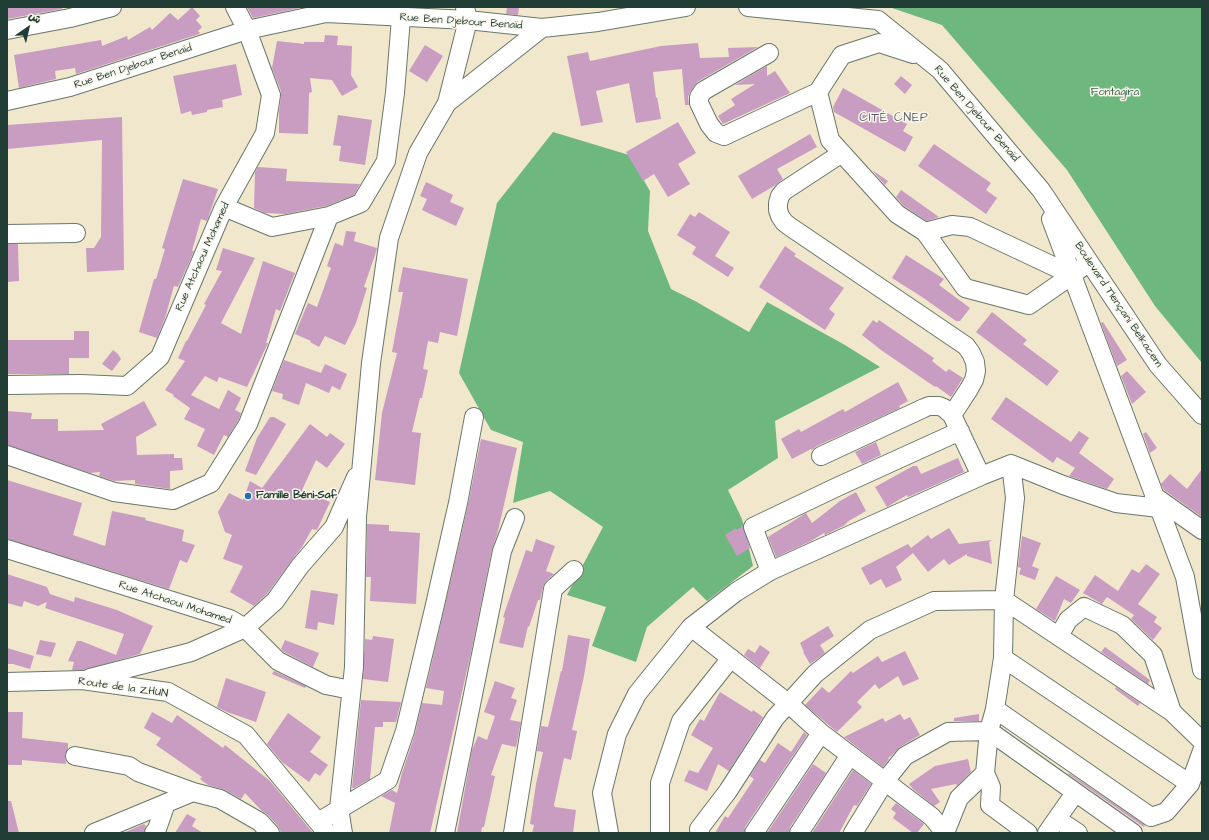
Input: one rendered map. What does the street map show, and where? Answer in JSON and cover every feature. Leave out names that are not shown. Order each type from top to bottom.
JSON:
[{"type":"street","points":[[7,30],[70,18],[112,7]]},
{"type":"street","name":"Rue Atchaoui Mohamed","points":[[7,385],[81,384],[128,386],[160,357],[224,207],[265,133],[271,95],[247,30],[234,7]]},
{"type":"street","name":"Rue Ben Djebour Benaïd","points":[[7,101],[70,87],[247,30],[326,13],[401,18],[466,14],[542,28],[598,15],[686,7]]},
{"type":"street","name":"Rue Ben Djebour Benaïd","points":[[748,7],[878,20],[885,37],[924,57],[940,70],[1041,190],[1059,227]]},
{"type":"street","points":[[343,833],[340,809],[354,667],[357,517],[371,363],[389,238],[418,153],[447,103],[466,14]]},
{"type":"street","points":[[224,207],[272,227],[329,216],[361,203],[386,161],[395,93],[401,18]]},
{"type":"street","points":[[447,103],[542,28]]},
{"type":"street","points":[[768,53],[703,91],[699,97],[698,103],[709,124],[716,133],[724,136],[818,92],[842,55],[885,37]]},
{"type":"street","points":[[818,92],[830,140],[897,214],[925,232],[965,288],[1029,305],[1089,262]]},
{"type":"street","points":[[842,153],[784,191],[780,196],[778,203],[780,216],[784,222],[966,346],[972,353],[976,372],[969,389],[952,415]]},
{"type":"street","points":[[7,455],[114,492],[173,500],[211,483],[248,424],[329,216]]},
{"type":"street","points":[[925,232],[952,225],[970,227],[1072,275]]},
{"type":"street","points":[[1059,227],[1072,275],[1185,577],[1202,670]]},
{"type":"street","name":"Boulevard Tlençani Belkacem","points":[[1059,227],[1089,262],[1158,365],[1202,415]]},
{"type":"street","points":[[8,234],[76,233]]},
{"type":"street","points":[[821,456],[929,406],[934,406],[944,408],[952,415],[980,476]]},
{"type":"street","points":[[322,827],[340,809],[388,780],[405,731],[454,518],[474,417]]},
{"type":"street","points":[[770,571],[753,527],[836,487],[960,432]]},
{"type":"street","points":[[82,680],[191,652],[244,628],[275,601],[300,566],[334,527],[362,463]]},
{"type":"street","points":[[1011,464],[1015,498],[1004,600],[1003,658],[995,709],[988,732],[985,773],[991,787],[990,805],[1028,833]]},
{"type":"street","points":[[609,833],[602,793],[617,734],[637,694],[691,627],[736,592],[770,571],[980,476],[1011,464],[1063,485],[1116,503],[1156,502],[1202,530]]},
{"type":"street","points":[[445,833],[502,551],[515,518]]},
{"type":"street","name":"Rue Atchaoui Mohamed","points":[[7,549],[230,619],[244,628],[278,661],[326,685],[351,690]]},
{"type":"street","points":[[513,833],[553,589],[574,570]]},
{"type":"street","points":[[700,833],[699,829],[728,791],[775,718],[815,674],[870,630],[934,601],[1004,600],[1172,712],[1202,741]]},
{"type":"street","points":[[1059,636],[1068,620],[1084,606],[1122,625],[1153,655],[1172,712]]},
{"type":"street","points":[[691,627],[788,703],[821,733],[932,817],[945,833],[959,798],[985,773]]},
{"type":"street","points":[[660,833],[660,783],[681,721],[731,658]]},
{"type":"street","points":[[1003,658],[1190,784]]},
{"type":"street","name":"Route de la ZHUN","points":[[7,682],[82,680],[168,692],[246,735],[322,827]]},
{"type":"street","points":[[995,709],[1151,817],[1166,812],[1190,784],[1202,751]]},
{"type":"street","points":[[853,833],[885,781],[905,756],[948,732],[988,732],[1133,833]]},
{"type":"street","points":[[754,833],[821,733]]},
{"type":"street","points":[[800,833],[850,755]]},
{"type":"street","points":[[75,756],[129,766],[138,772],[193,792],[220,799],[260,822],[270,833]]},
{"type":"street","points":[[94,833],[193,792]]},
{"type":"street","points":[[1075,793],[1052,826],[1078,833]]},
{"type":"street","points":[[158,832],[166,803]]},
{"type":"green space","name":"Fontagira","points":[[889,7],[1202,7],[1202,363],[1155,306],[1067,170],[942,25]]},
{"type":"green space","points":[[553,132],[629,155],[650,191],[648,231],[671,289],[749,332],[767,302],[845,345],[880,367],[775,421],[778,458],[728,490],[742,519],[753,566],[707,601],[693,587],[647,627],[636,662],[592,646],[606,607],[567,595],[603,527],[550,491],[513,503],[523,442],[491,430],[459,373],[497,203]]},
{"type":"building","points":[[7,7],[62,7],[62,9],[7,19]]},
{"type":"building","points":[[192,7],[200,16],[196,20],[202,27],[198,31],[200,33],[199,34],[76,74],[75,68],[55,71],[56,79],[19,88],[14,55],[101,40],[102,46],[127,36],[128,40],[150,27],[152,30],[170,13],[178,20]]},
{"type":"building","points":[[247,7],[304,7],[253,18]]},
{"type":"building","points":[[507,7],[519,7],[518,15],[506,14]]},
{"type":"building","points":[[325,35],[338,36],[337,45],[352,46],[351,75],[358,87],[342,96],[332,80],[310,78],[312,92],[309,93],[308,134],[279,133],[281,91],[272,68],[277,41],[304,44],[304,42],[324,42]]},
{"type":"building","points":[[698,43],[700,58],[729,57],[728,48],[758,47],[697,82],[688,97],[689,105],[685,105],[682,69],[653,72],[656,98],[657,97],[661,119],[636,123],[629,83],[596,91],[603,122],[581,126],[567,56],[588,52],[590,61],[661,46]]},
{"type":"building","points":[[425,45],[443,56],[427,82],[409,71]]},
{"type":"building","points":[[236,64],[242,95],[222,100],[223,107],[207,110],[207,112],[192,115],[191,111],[181,114],[173,76]]},
{"type":"building","points":[[767,66],[767,76],[775,71],[790,93],[723,124],[718,116],[735,105],[731,99],[755,84],[735,85]]},
{"type":"building","points":[[901,76],[912,85],[905,94],[894,84]]},
{"type":"building","points":[[843,88],[907,124],[903,131],[913,137],[905,152],[834,112],[833,107]]},
{"type":"building","points":[[338,115],[372,120],[365,165],[339,161],[341,146],[333,145]]},
{"type":"building","points":[[122,117],[124,270],[87,272],[86,248],[94,248],[101,237],[102,140],[7,149],[7,125]]},
{"type":"building","points":[[678,122],[696,153],[678,164],[690,184],[668,197],[654,174],[643,181],[626,152]]},
{"type":"building","points":[[810,134],[817,147],[777,169],[783,179],[752,199],[738,176]]},
{"type":"building","points":[[934,144],[991,183],[986,190],[997,198],[986,214],[918,166]]},
{"type":"building","points":[[258,167],[287,169],[286,181],[360,184],[354,195],[326,206],[285,214],[265,213],[254,208],[255,172]]},
{"type":"building","points":[[872,170],[888,181],[885,185]]},
{"type":"building","points":[[183,179],[218,189],[207,221],[201,219],[192,251],[194,251],[178,287],[174,286],[165,318],[157,338],[139,332],[154,279],[156,279],[165,249],[162,248]]},
{"type":"building","points":[[426,182],[453,195],[450,202],[464,208],[456,226],[422,210],[427,199],[420,196]]},
{"type":"building","points":[[901,190],[939,217],[927,221],[904,206],[896,197]]},
{"type":"building","points":[[699,212],[730,232],[715,256],[734,268],[728,277],[692,254],[696,247],[677,235],[690,214],[695,217]]},
{"type":"building","points":[[346,231],[356,232],[354,241],[377,248],[364,287],[367,288],[356,323],[345,345],[325,336],[319,347],[310,342],[311,341],[295,334],[308,303],[317,307],[331,268],[327,266],[335,243],[343,246]]},
{"type":"building","points":[[7,244],[18,244],[19,281],[7,282]]},
{"type":"building","points":[[785,246],[796,254],[794,256],[844,288],[829,309],[835,314],[825,330],[759,287]]},
{"type":"building","points":[[223,248],[255,258],[221,323],[241,334],[263,261],[295,273],[280,311],[276,309],[266,343],[268,343],[247,387],[219,377],[217,382],[205,376],[191,395],[219,409],[228,390],[241,398],[235,410],[241,413],[239,419],[228,437],[224,435],[214,455],[197,446],[205,429],[184,419],[190,408],[173,396],[174,395],[165,390],[185,361],[178,358],[222,271],[216,270]]},
{"type":"building","points":[[906,255],[944,279],[939,285],[970,308],[960,321],[956,321],[892,278]]},
{"type":"building","points":[[403,267],[468,279],[457,336],[440,332],[438,343],[428,341],[423,369],[428,370],[412,432],[421,433],[415,485],[375,480],[382,413],[397,353],[392,352],[403,292],[398,292]]},
{"type":"building","points":[[992,312],[1027,340],[1023,344],[1059,371],[1047,386],[976,332]]},
{"type":"building","points":[[873,320],[877,323],[879,320],[934,358],[932,361],[946,372],[949,369],[963,378],[951,397],[881,350],[862,335]]},
{"type":"building","points":[[1103,322],[1127,360],[1117,366],[1101,323]]},
{"type":"building","points":[[74,331],[89,331],[89,358],[69,358],[69,374],[7,374],[7,340],[74,340]]},
{"type":"building","points":[[113,350],[121,359],[112,371],[102,364]]},
{"type":"building","points":[[284,360],[321,373],[325,364],[347,374],[340,390],[332,386],[329,393],[306,383],[299,405],[282,399],[283,394],[272,391]]},
{"type":"building","points":[[1127,371],[1146,392],[1132,404],[1121,376]]},
{"type":"building","points":[[898,382],[908,401],[899,406],[900,408],[792,459],[781,439],[799,429],[801,432],[843,409],[845,412]]},
{"type":"building","points":[[1006,397],[1071,442],[1079,431],[1089,438],[1079,453],[1114,479],[1107,489],[1069,476],[1075,468],[1057,457],[1053,463],[991,419]]},
{"type":"building","points":[[144,401],[157,425],[136,437],[137,455],[174,454],[174,458],[182,458],[183,470],[170,471],[170,489],[135,484],[135,480],[114,481],[99,476],[100,472],[90,473],[7,445],[7,411],[32,413],[31,419],[58,419],[58,431],[104,430],[101,424]]},
{"type":"building","points":[[270,417],[274,417],[286,424],[256,475],[245,471],[257,438]]},
{"type":"building","points":[[310,424],[327,437],[330,433],[345,444],[327,468],[316,460],[302,490],[330,502],[317,530],[312,529],[302,547],[267,594],[254,606],[230,592],[243,566],[223,559],[232,535],[225,532],[218,512],[229,493],[243,500],[250,481],[262,488]]},
{"type":"building","points":[[1146,432],[1157,448],[1150,453],[1143,434]]},
{"type":"building","points":[[481,439],[517,448],[497,535],[492,549],[472,648],[430,833],[389,833],[395,803],[381,796],[392,790],[397,793],[415,734],[422,703],[442,705],[444,691],[426,688],[468,505]]},
{"type":"building","points":[[876,442],[881,455],[862,464],[855,452]]},
{"type":"building","points":[[958,458],[964,472],[908,497],[907,495],[887,507],[875,487],[913,466],[917,466],[921,474]]},
{"type":"building","points":[[1202,469],[1202,517],[1164,490],[1161,484],[1170,474],[1187,489]]},
{"type":"building","points":[[7,480],[82,503],[73,535],[105,546],[112,511],[146,518],[145,520],[184,530],[182,541],[195,545],[187,563],[180,560],[169,589],[7,539]]},
{"type":"building","points":[[856,492],[866,511],[843,526],[825,535],[824,533],[811,541],[776,557],[768,537],[806,513],[812,523],[840,501]]},
{"type":"building","points":[[367,524],[389,525],[389,531],[420,533],[416,604],[370,601],[371,577],[366,577]]},
{"type":"building","points":[[743,526],[750,548],[737,556],[725,535],[736,528],[736,530]]},
{"type":"building","points":[[949,528],[959,544],[992,540],[989,542],[992,564],[967,556],[967,554],[949,565],[944,559],[928,572],[913,553],[896,567],[902,580],[886,588],[881,579],[870,585],[861,568],[908,544],[911,548],[928,535],[931,539]]},
{"type":"building","points":[[1022,536],[1041,543],[1032,566],[1039,569],[1035,580],[1019,574],[1021,568],[1018,567]]},
{"type":"building","points":[[536,539],[555,546],[546,571],[554,574],[546,581],[543,587],[540,600],[538,600],[529,627],[528,626],[523,648],[499,643],[505,618],[503,617],[526,550],[532,552]]},
{"type":"building","points":[[1146,564],[1160,574],[1138,604],[1157,617],[1154,622],[1162,628],[1153,640],[1131,619],[1134,615],[1107,597],[1102,604],[1083,593],[1095,575],[1118,591],[1132,569],[1139,573]]},
{"type":"building","points":[[7,574],[47,587],[50,594],[74,602],[75,597],[117,610],[153,626],[140,654],[84,670],[72,670],[74,662],[68,661],[77,641],[81,641],[116,655],[124,634],[45,608],[47,602],[38,606],[24,601],[22,607],[7,603]]},
{"type":"building","points":[[1056,576],[1080,590],[1071,603],[1064,599],[1055,621],[1036,609]]},
{"type":"building","points":[[311,590],[338,594],[334,625],[318,622],[317,630],[305,628]]},
{"type":"building","points":[[828,626],[834,636],[820,645],[825,653],[810,664],[800,643]]},
{"type":"building","points":[[568,635],[590,639],[584,676],[572,730],[577,731],[571,760],[564,758],[554,805],[555,807],[576,810],[573,833],[532,833],[534,825],[530,824],[536,784],[543,752],[537,751],[541,726],[548,727],[562,671]]},
{"type":"building","points":[[373,636],[394,639],[388,682],[363,679],[365,639],[372,640]]},
{"type":"building","points":[[40,640],[56,643],[51,657],[36,654]]},
{"type":"building","points":[[285,640],[319,653],[313,667],[284,652],[281,649]]},
{"type":"building","points":[[760,645],[770,652],[760,668],[744,655],[748,649],[755,653]]},
{"type":"building","points":[[1105,647],[1150,680],[1148,684],[1101,652]]},
{"type":"building","points":[[7,648],[34,656],[30,669],[13,664],[7,664]]},
{"type":"building","points":[[905,651],[919,679],[903,686],[898,676],[879,689],[875,684],[857,702],[862,707],[837,732],[805,705],[822,687],[829,693],[851,671],[853,673],[878,656],[882,662]]},
{"type":"building","points":[[274,671],[306,686],[305,688],[272,674]]},
{"type":"building","points":[[226,678],[266,692],[256,722],[217,707]]},
{"type":"building","points":[[495,681],[515,688],[511,698],[517,700],[510,720],[521,722],[516,747],[502,744],[491,775],[495,776],[484,827],[482,827],[481,833],[457,833],[472,750],[478,736],[487,740],[495,716],[484,712]]},
{"type":"building","points":[[1116,687],[1140,703],[1138,706],[1115,689]]},
{"type":"building","points":[[720,692],[752,712],[753,710],[763,717],[729,771],[718,764],[707,791],[684,781],[689,770],[698,773],[713,748],[691,735],[700,719],[704,721]]},
{"type":"building","points":[[361,700],[401,702],[396,722],[383,722],[383,727],[375,727],[370,779],[352,788]]},
{"type":"building","points":[[7,712],[23,712],[22,738],[68,743],[68,749],[65,754],[66,764],[22,760],[22,765],[7,765]]},
{"type":"building","points":[[152,712],[172,723],[177,715],[223,748],[225,745],[270,781],[313,833],[281,833],[278,826],[245,793],[241,799],[225,790],[208,785],[200,779],[202,777],[156,745],[161,738],[144,728]]},
{"type":"building","points":[[288,713],[321,737],[310,752],[328,765],[320,776],[315,773],[309,782],[282,762],[267,744]]},
{"type":"building","points":[[900,714],[904,720],[910,717],[920,735],[900,747],[888,758],[889,759],[883,767],[844,737],[883,718],[885,722]]},
{"type":"building","points":[[979,714],[979,721],[954,721],[954,718]]},
{"type":"building","points":[[804,732],[807,735],[745,827],[744,833],[715,833],[725,816],[728,818],[754,779],[750,776],[760,760],[765,763],[778,743],[791,752]]},
{"type":"building","points":[[968,759],[971,772],[957,786],[956,784],[931,789],[940,802],[934,806],[909,784],[935,766]]},
{"type":"building","points":[[813,764],[826,773],[790,827],[789,833],[767,833]]},
{"type":"building","points":[[853,770],[871,784],[857,806],[854,805],[839,833],[812,833]]},
{"type":"building","points":[[1069,773],[1145,825],[1144,827],[1068,774]]},
{"type":"building","points":[[7,801],[11,801],[19,833],[7,833]]},
{"type":"building","points":[[896,803],[924,824],[917,833],[913,833],[893,818],[896,813],[891,809]]},
{"type":"building","points":[[187,814],[196,819],[192,826],[203,833],[175,833]]},
{"type":"building","points":[[144,824],[146,826],[144,833],[123,833]]},
{"type":"place","name":"Famille Béni-Saf","points":[[248,496]]},
{"type":"district","name":"CITÉ CNEP","points":[[894,118]]}]
